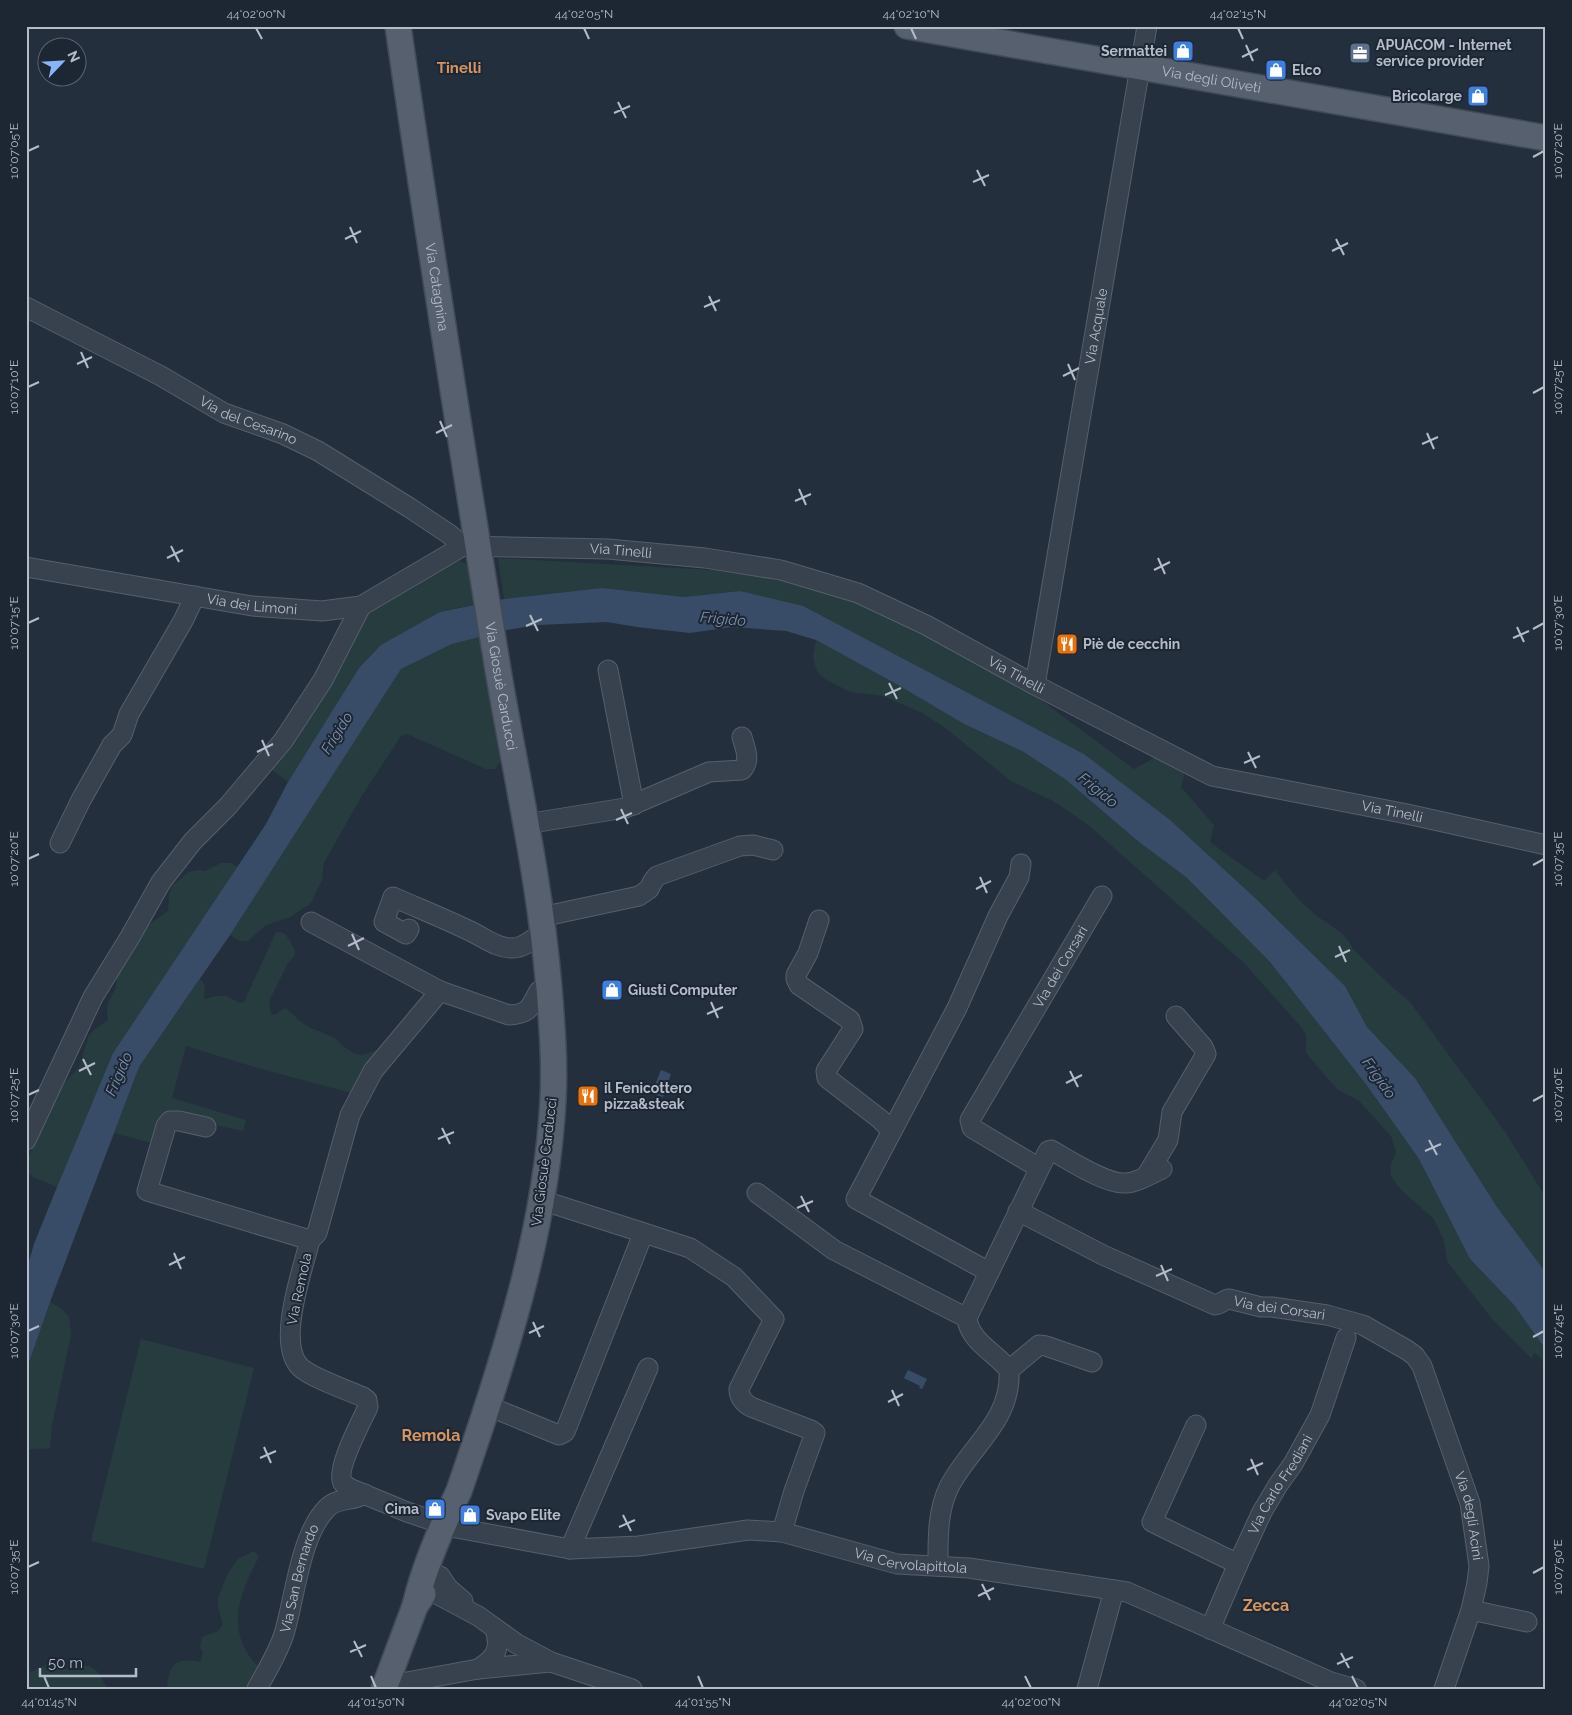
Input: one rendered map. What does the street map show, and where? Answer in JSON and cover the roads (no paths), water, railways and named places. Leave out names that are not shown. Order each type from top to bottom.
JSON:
[{"type":"main road","name":"Via Catagnina","points":[[398,26],[474,553]]},
{"type":"main road","name":"Via degli Oliveti","points":[[907,26],[1546,138]]},
{"type":"main road","name":"Via Giosuè Carducci","points":[[390,1686],[396,1656],[419,1600],[420,1584],[447,1526],[488,1406],[518,1309],[541,1200],[553,1099],[554,1037],[542,925],[499,673],[474,553]]},
{"type":"main road","name":"Via Giosuè Carducci","points":[[440,1576],[439,1564],[447,1526]]},
{"type":"street","name":"Via Acquale","points":[[1035,685],[1147,26]]},
{"type":"street","name":"Via del Cesarino","points":[[26,307],[161,376],[224,412],[282,434],[318,452],[441,529],[474,553]]},
{"type":"street","name":"Via Tinelli","points":[[474,553],[608,549],[705,558],[780,570],[858,593],[926,625],[1035,685],[1212,776],[1397,812],[1546,845]]},
{"type":"street","name":"Via dei Limoni","points":[[26,567],[274,609],[322,611],[361,606],[474,553]]},
{"type":"street","points":[[60,843],[108,752],[122,735],[129,714],[195,596]]},
{"type":"street","points":[[26,1140],[93,997],[161,882],[193,841],[228,806],[283,740],[324,680],[361,606]]},
{"type":"street","points":[[608,670],[634,805]]},
{"type":"street","points":[[526,824],[634,805],[709,772],[742,770],[747,765],[747,754],[742,737]]},
{"type":"street","points":[[409,929],[406,934],[384,922],[393,897],[489,941],[508,948],[515,948],[526,944],[542,925],[638,896],[649,889],[657,876],[740,846],[753,845],[772,850]]},
{"type":"street","points":[[989,1272],[856,1199],[957,1008],[998,916],[1019,877],[1021,864]]},
{"type":"street","name":"Via dei Corsari","points":[[1039,1168],[972,1128],[970,1120],[1102,896]]},
{"type":"street","points":[[819,920],[808,953],[796,975],[796,980],[799,985],[850,1020],[853,1029],[826,1071],[827,1078],[880,1119],[892,1131]]},
{"type":"street","points":[[312,922],[440,991],[509,1014],[521,1014],[528,1010],[539,991],[549,988]]},
{"type":"street","points":[[310,1240],[317,1233],[350,1115],[373,1072],[440,991]]},
{"type":"street","points":[[938,1566],[938,1525],[948,1489],[964,1461],[994,1425],[1005,1402],[1010,1380],[1009,1370],[972,1334],[967,1318],[1048,1151],[1051,1150],[1101,1177],[1115,1182],[1126,1183],[1155,1172],[1168,1140],[1172,1112],[1206,1054],[1204,1047],[1176,1016]]},
{"type":"street","name":"Via Remola","points":[[206,1127],[170,1121],[166,1126],[147,1191],[310,1240],[291,1316],[292,1353],[300,1368],[364,1397],[367,1400],[368,1407],[348,1449],[341,1476],[343,1482],[349,1488],[447,1526]]},
{"type":"street","points":[[757,1193],[834,1250],[967,1318]]},
{"type":"street","points":[[541,1200],[690,1248],[734,1277],[774,1319],[739,1389],[739,1393],[743,1402],[751,1407],[812,1430],[815,1433],[794,1491],[782,1532]]},
{"type":"street","name":"Via dei Corsari","points":[[1018,1211],[1103,1255],[1215,1305],[1230,1299],[1261,1308],[1272,1307],[1327,1315],[1363,1325],[1407,1350]]},
{"type":"street","points":[[488,1406],[559,1434],[566,1432],[640,1239],[641,1235],[638,1231]]},
{"type":"street","name":"Via Carlo Frediani","points":[[1210,1629],[1262,1512],[1293,1464],[1320,1415],[1346,1338]]},
{"type":"street","points":[[1009,1370],[1038,1345],[1092,1362]]},
{"type":"street","name":"Via degli Acini","points":[[1407,1350],[1415,1356],[1422,1366],[1470,1503],[1479,1566],[1471,1610],[1444,1689]]},
{"type":"street","points":[[570,1550],[648,1368]]},
{"type":"street","points":[[1196,1425],[1152,1522],[1238,1564]]},
{"type":"street","name":"Via San Bernardo","points":[[256,1689],[283,1635],[295,1584],[309,1538],[320,1516],[337,1500],[360,1498],[365,1494]]},
{"type":"street","name":"Via Cervolapittola","points":[[447,1526],[570,1550],[639,1546],[748,1530],[782,1532],[897,1564],[969,1568],[1127,1592],[1331,1682],[1356,1689]]},
{"type":"street","points":[[440,1576],[448,1588],[478,1616],[517,1644],[551,1662],[632,1689]]},
{"type":"street","points":[[1086,1689],[1114,1590]]},
{"type":"street","points":[[419,1600],[433,1592],[478,1616]]},
{"type":"street","points":[[1471,1610],[1528,1622]]},
{"type":"street","points":[[478,1669],[489,1662],[496,1652],[499,1641],[495,1629]]},
{"type":"street","points":[[390,1686],[478,1669],[551,1662]]},
{"type":"water","name":"Frigido","points":[[602,588],[684,597],[740,591],[803,606],[1084,754],[1170,820],[1254,897],[1345,986],[1367,1027],[1415,1078],[1497,1207],[1546,1273],[1546,1350],[1514,1305],[1470,1259],[1419,1159],[1368,1087],[1270,962],[1186,877],[1139,842],[1065,779],[1022,751],[964,724],[816,640],[786,631],[732,627],[690,633],[607,622],[538,625],[507,630],[452,644],[401,669],[230,935],[139,1067],[50,1302],[26,1371],[26,1272],[34,1244],[113,1053],[266,824],[288,782],[359,668],[381,645],[440,612],[504,599]]},
{"type":"water","points":[[661,1070],[671,1074],[663,1097],[656,1095],[657,1092],[653,1090]]},
{"type":"water","points":[[908,1370],[927,1379],[922,1389],[919,1388],[920,1386],[904,1378]]},
{"type":"place","name":"Sermattei","points":[[1183,51]]},
{"type":"place","name":"APUACOM - Internet service provider","points":[[1360,53]]},
{"type":"place","name":"Elco","points":[[1276,70]]},
{"type":"place","name":"Bricolarge","points":[[1478,96]]},
{"type":"place","name":"Piè de cecchin","points":[[1067,644]]},
{"type":"place","name":"Giusti Computer","points":[[612,990]]},
{"type":"place","name":"il Fenicottero pizza&steak","points":[[588,1096]]},
{"type":"place","name":"Cima","points":[[435,1509]]},
{"type":"place","name":"Svapo Elite","points":[[470,1515]]},
{"type":"district","name":"Tinelli","points":[[459,68]]},
{"type":"district","name":"Remola","points":[[431,1435]]},
{"type":"district","name":"Zecca","points":[[1266,1605]]}]
